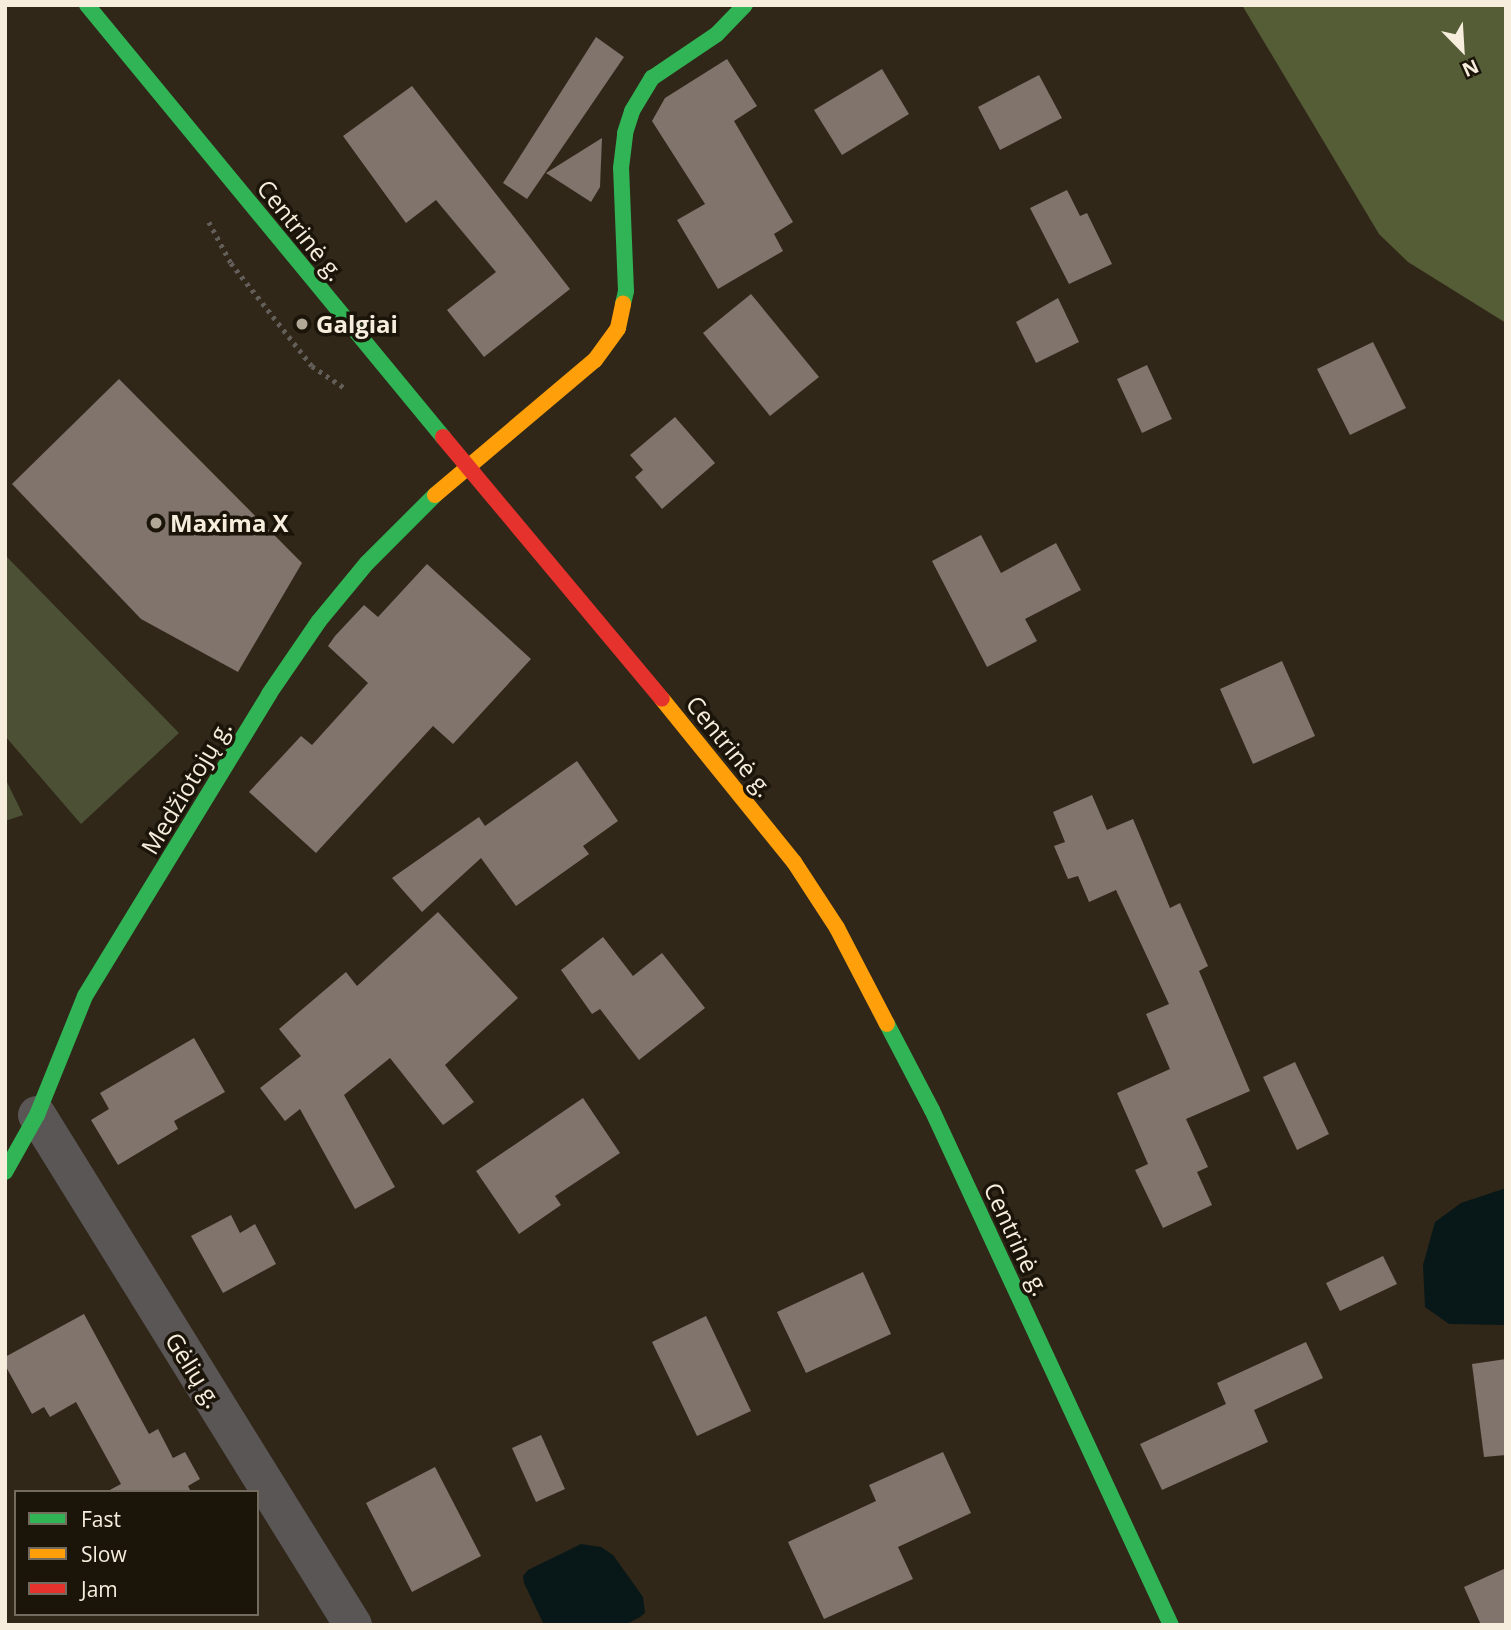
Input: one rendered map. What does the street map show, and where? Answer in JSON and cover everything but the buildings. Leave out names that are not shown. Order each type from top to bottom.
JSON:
[{"type":"main road","name":"Centrinė g.","points":[[87,5],[466,466],[725,774],[794,862],[837,928],[932,1110],[1171,1625]]},
{"type":"main road","name":"Medžiotojų g.","points":[[5,1172],[37,1115],[85,996],[270,694],[319,621],[367,563],[466,466],[595,360],[618,328],[626,291],[621,168],[625,133],[632,111],[652,78],[717,34],[745,5]]},
{"type":"street","name":"Gėlių g.","points":[[37,1115],[353,1625]]},
{"type":"path","points":[[204,214],[231,263],[312,366],[357,396]]},
{"type":"green space","points":[[1242,5],[1506,5],[1506,323],[1408,262],[1379,234]]},
{"type":"green space","points":[[5,555],[179,733],[81,824],[5,736]]},
{"type":"green space","points":[[5,778],[23,815],[5,821]]},
{"type":"shaded area","points":[[1506,1188],[1506,1325],[1449,1324],[1425,1307],[1423,1265],[1435,1222],[1461,1203]]},
{"type":"shaded area","points":[[581,1544],[601,1547],[613,1555],[643,1597],[645,1613],[625,1625],[544,1625],[523,1576],[528,1570]]},
{"type":"traffic: fast","points":[[87,5],[443,437]]},
{"type":"traffic: fast","points":[[623,304],[626,291],[621,168],[625,133],[632,111],[652,78],[717,34],[745,5]]},
{"type":"traffic: fast","points":[[5,1172],[37,1115],[85,996],[269,694],[319,621],[367,563],[435,495]]},
{"type":"traffic: fast","points":[[887,1024],[932,1110],[1171,1625]]},
{"type":"traffic: slow","points":[[435,495],[595,360],[618,328],[623,304]]},
{"type":"traffic: slow","points":[[662,699],[794,862],[837,928],[887,1024]]},
{"type":"traffic: jam","points":[[443,437],[662,699]]},
{"type":"place","name":"Galgiai","points":[[302,324]]},
{"type":"place","name":"Maxima X","points":[[156,523]]}]
